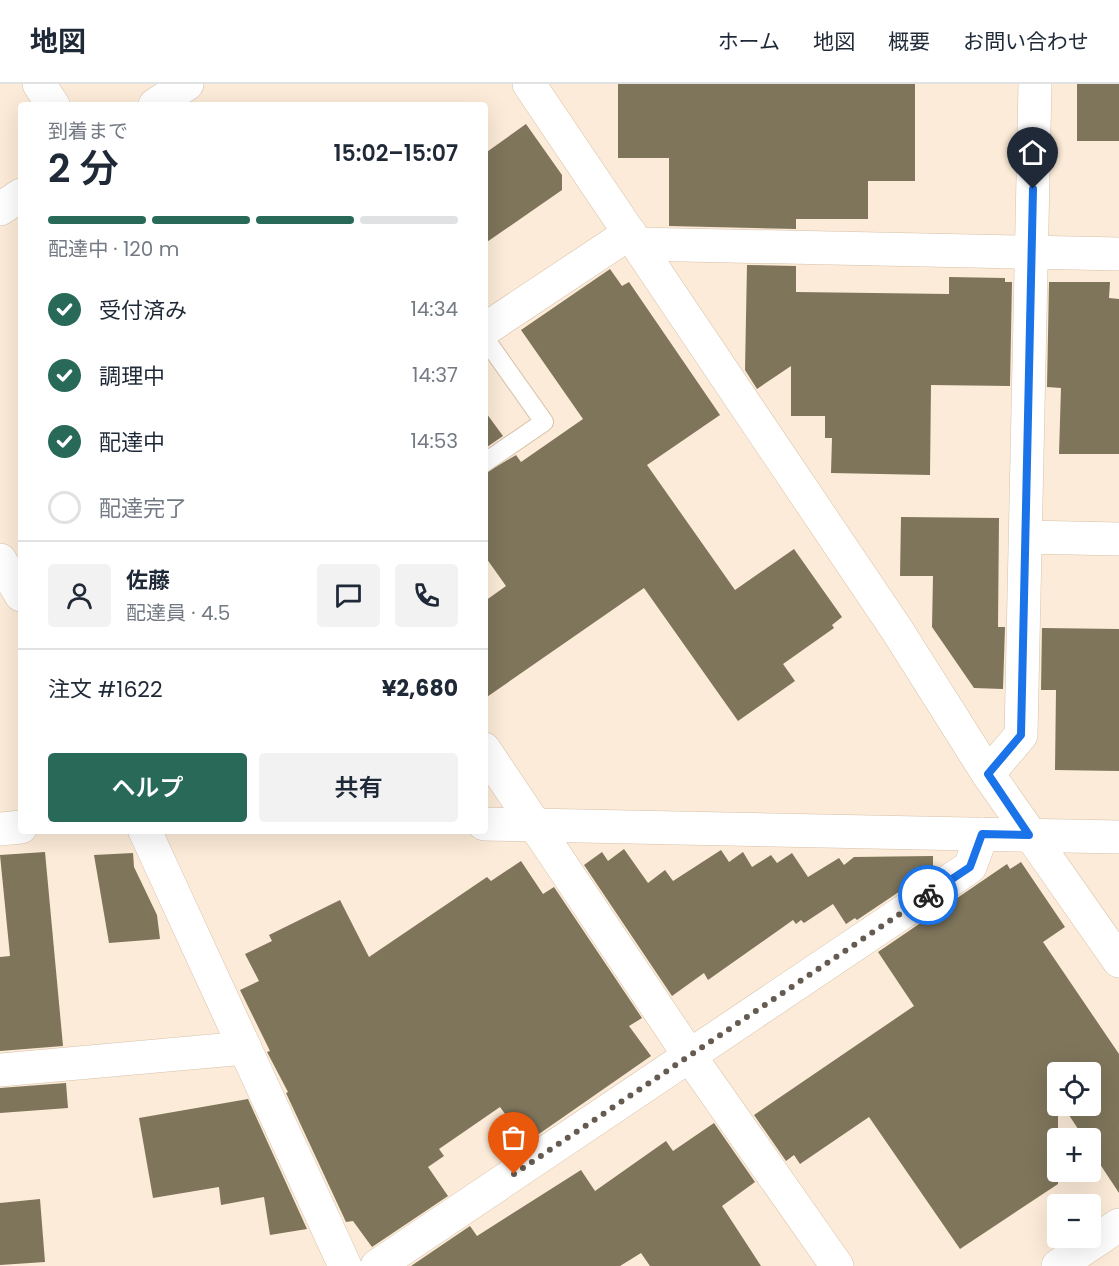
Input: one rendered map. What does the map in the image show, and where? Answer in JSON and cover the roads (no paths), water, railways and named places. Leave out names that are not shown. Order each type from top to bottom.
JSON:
[{"type":"street","points":[[39,84],[51,102]]},
{"type":"street","points":[[160,102],[187,84]]},
{"type":"street","points":[[529,84],[897,630],[988,774],[1119,962]]},
{"type":"street","points":[[988,774],[1021,735],[1035,84]]},
{"type":"street","points":[[0,208],[18,197]]},
{"type":"street","points":[[488,328],[634,238],[1119,254]]},
{"type":"street","points":[[1026,537],[1119,539]]},
{"type":"street","points":[[0,560],[18,590]]},
{"type":"street","points":[[488,755],[689,1055],[837,1266]]},
{"type":"street","points":[[488,824],[1119,837]]},
{"type":"street","points":[[0,829],[18,827]]},
{"type":"street","points":[[146,834],[345,1266]]},
{"type":"street","points":[[377,1266],[970,867],[982,834]]},
{"type":"street","points":[[0,1070],[245,1048]]},
{"type":"street","points":[[1058,1266],[1119,1225]]},
{"type":"lane","points":[[488,343],[544,422],[488,460]]}]
